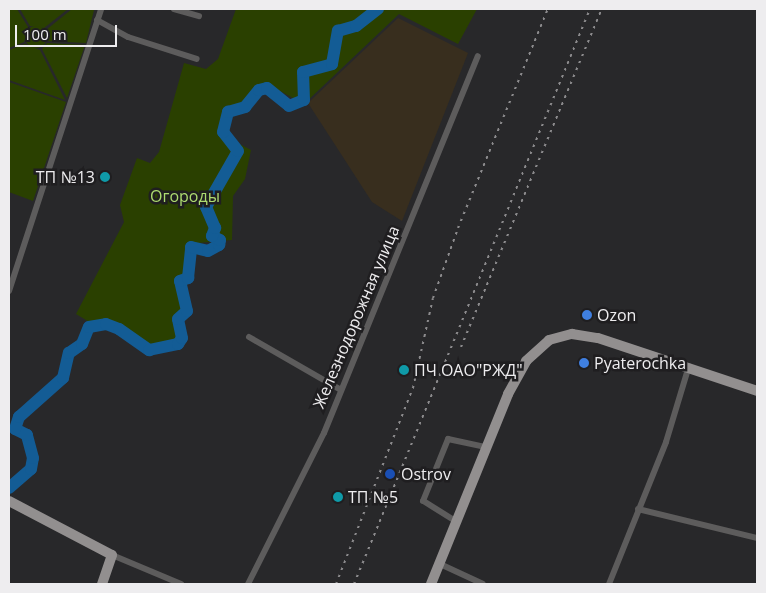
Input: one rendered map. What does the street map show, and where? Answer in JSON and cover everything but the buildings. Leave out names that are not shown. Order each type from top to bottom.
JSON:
[{"type":"main road","points":[[432,584],[487,447],[526,361],[557,336],[583,334],[689,366],[757,391]]},
{"type":"main road","points":[[9,501],[112,555],[102,584]]},
{"type":"street","points":[[9,291],[101,9]]},
{"type":"street","points":[[174,9],[199,16]]},
{"type":"street","points":[[97,20],[128,37],[197,59]]},
{"type":"street","name":"Железнодорожная улица","points":[[248,584],[342,390],[478,56]]},
{"type":"street","points":[[249,337],[342,390]]},
{"type":"street","points":[[609,584],[666,442],[689,366]]},
{"type":"street","points":[[457,522],[423,501],[448,438],[487,447]]},
{"type":"street","points":[[638,509],[757,538]]},
{"type":"street","points":[[112,555],[181,584]]},
{"type":"street","points":[[440,564],[483,584]]},
{"type":"shaded area","points":[[398,18],[468,53],[402,221],[372,202],[308,103]]},
{"type":"green space","points":[[9,9],[17,9],[28,27],[24,42],[9,48]]},
{"type":"green space","points":[[20,9],[68,9],[44,28],[30,26]]},
{"type":"green space","points":[[72,9],[94,10],[86,43],[47,41],[46,30]]},
{"type":"green space","name":"Огороды","points":[[236,9],[477,9],[458,44],[399,14],[304,104],[269,85],[258,87],[244,103],[223,110],[221,134],[251,150],[245,179],[233,196],[232,240],[187,244],[183,274],[176,281],[182,311],[176,317],[178,338],[176,342],[147,346],[115,324],[91,323],[76,314],[124,222],[120,205],[137,158],[150,163],[159,152],[184,63],[206,69],[218,59]]},
{"type":"green space","points":[[36,26],[44,29],[47,37],[44,45],[36,48],[28,45],[25,37],[28,29]]},
{"type":"green space","points":[[47,43],[85,45],[67,98],[42,49]]},
{"type":"green space","points":[[25,44],[40,50],[65,100],[9,80],[9,50]]},
{"type":"green space","points":[[9,82],[66,102],[33,201],[9,192]]},
{"type":"waterway","points":[[9,488],[31,469],[33,458],[27,435],[15,429],[19,417],[63,378],[69,353],[82,344],[89,327],[106,324],[119,329],[149,350],[178,344],[182,338],[178,319],[187,311],[180,281],[188,278],[191,247],[208,251],[219,245],[220,240],[212,236],[215,228],[206,207],[238,151],[223,132],[228,112],[245,107],[259,90],[267,88],[289,106],[304,100],[303,72],[332,64],[338,31],[356,26],[378,9]]},
{"type":"railway","points":[[336,584],[413,388],[433,298],[458,228],[548,9]]},
{"type":"railway","points":[[354,584],[590,9]]},
{"type":"railway","points":[[461,347],[602,9]]},
{"type":"place","name":"ТП №13","points":[[105,177]]},
{"type":"place","name":"Ozon","points":[[587,315]]},
{"type":"place","name":"Pyaterochka","points":[[584,363]]},
{"type":"place","name":"ПЧ ОАО\"РЖД\"","points":[[404,370]]},
{"type":"place","name":"Ostrov","points":[[390,474]]},
{"type":"place","name":"ТП №5","points":[[338,497]]}]
